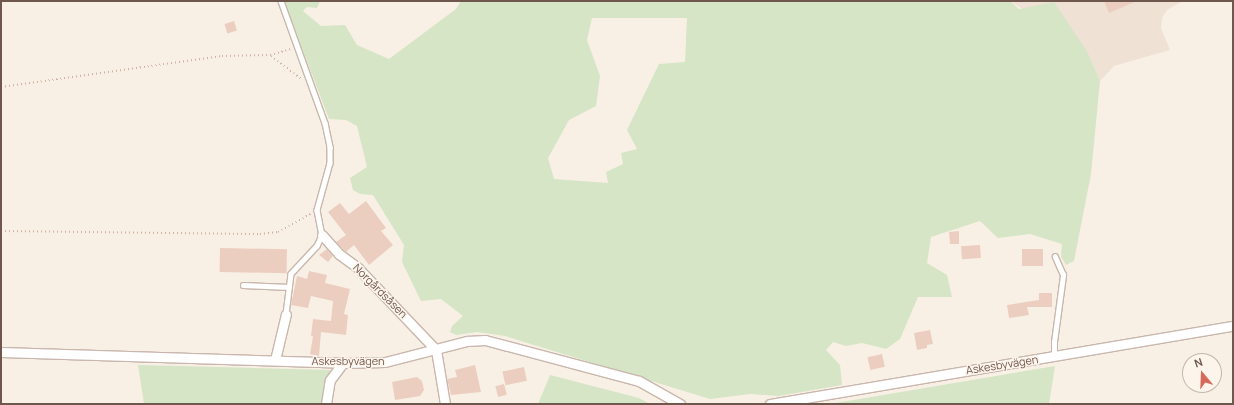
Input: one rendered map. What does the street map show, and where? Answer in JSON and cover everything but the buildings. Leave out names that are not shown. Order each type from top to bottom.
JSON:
[{"type":"street","name":"Norgårdsåsen","points":[[322,235],[339,254],[358,268],[436,350]]},
{"type":"street","points":[[275,360],[286,314]]},
{"type":"street","name":"Askesbyvägen","points":[[770,404],[1233,326]]},
{"type":"street","name":"Askesbyvägen","points":[[1,352],[343,363],[385,362],[475,340],[496,341],[639,381],[680,404]]},
{"type":"street","points":[[436,350],[446,404]]},
{"type":"street","points":[[326,404],[330,380],[343,363]]},
{"type":"lane","points":[[281,1],[325,123],[330,147],[330,163],[317,210],[322,235],[317,246],[292,274],[286,314]]},
{"type":"lane","points":[[1054,356],[1054,342],[1063,275],[1055,257]]},
{"type":"lane","points":[[244,285],[289,287]]},
{"type":"path","points":[[1,86],[222,56],[270,55],[297,47]]},
{"type":"path","points":[[270,55],[308,85],[311,85]]},
{"type":"path","points":[[1,231],[260,234],[278,232],[317,210]]},
{"type":"shaded area","points":[[1010,1],[1183,1],[1167,10],[1162,18],[1161,28],[1170,50],[1114,66],[1100,81],[1088,53]]},
{"type":"green space","points":[[284,1],[320,1],[317,8],[307,7],[303,11],[321,26],[345,25],[357,45],[389,59],[456,9],[461,1],[1010,1],[1019,9],[1054,2],[1088,53],[1100,81],[1091,174],[1074,261],[1066,265],[1061,257],[1062,244],[1030,234],[998,238],[980,221],[931,237],[927,263],[947,275],[952,297],[918,297],[900,339],[886,349],[862,343],[846,346],[833,342],[826,350],[840,365],[842,385],[779,396],[750,394],[710,399],[505,336],[477,332],[456,335],[450,332],[452,326],[463,316],[441,299],[421,301],[402,262],[404,245],[373,195],[360,194],[353,190],[350,178],[367,167],[357,126],[346,120],[329,119]],"holes":[[[592,18],[687,18],[685,62],[659,64],[627,130],[637,149],[621,153],[623,164],[606,172],[608,183],[554,179],[548,158],[569,120],[596,106],[600,76],[587,40]]]},
{"type":"green space","points":[[138,365],[330,370],[324,404],[144,404]]},
{"type":"green space","points":[[1055,366],[1049,404],[829,404],[842,402]]},
{"type":"green space","points":[[550,375],[639,398],[650,404],[538,404]]}]
